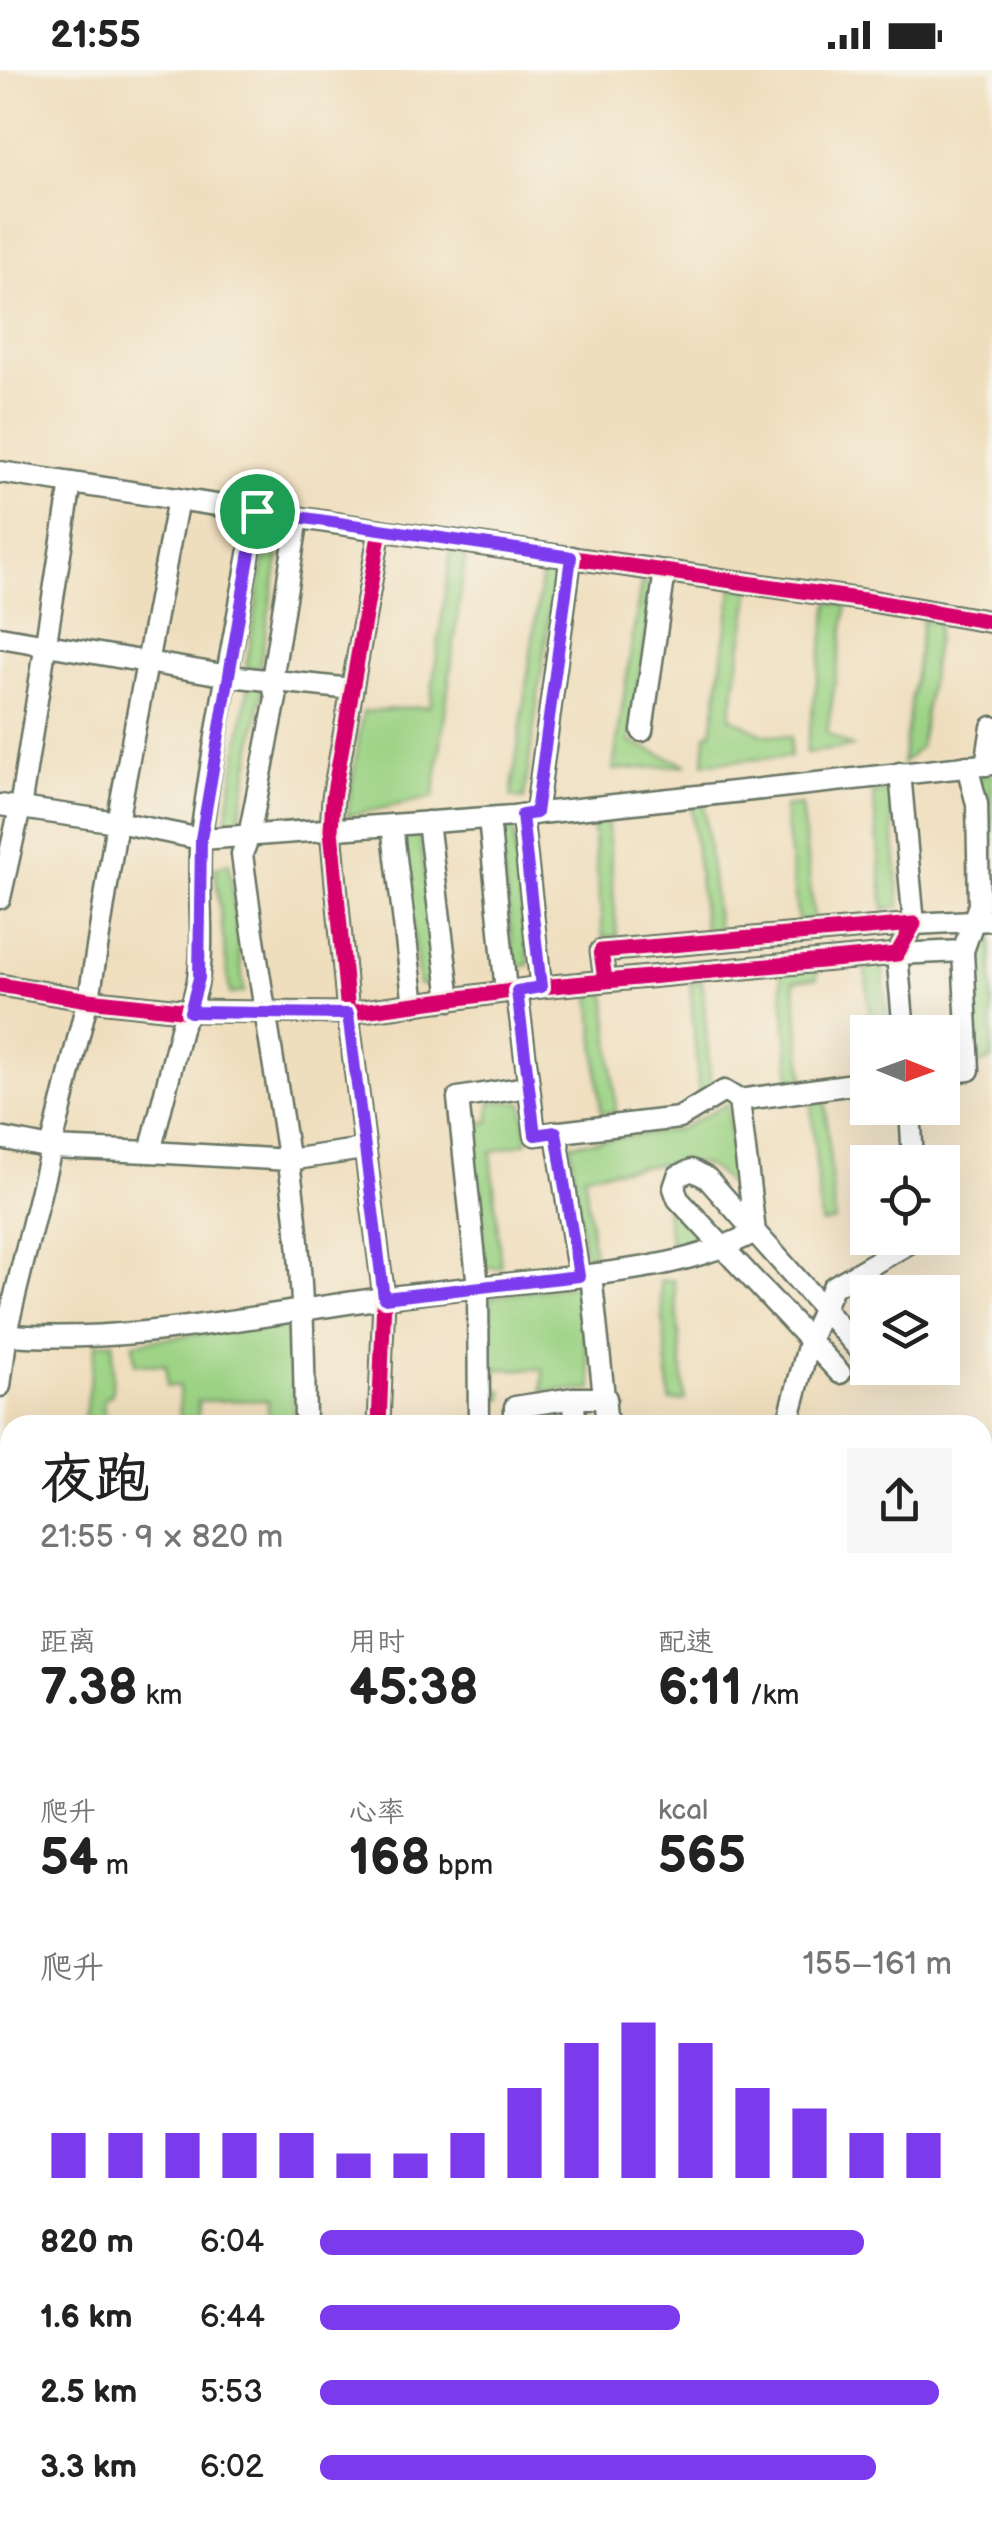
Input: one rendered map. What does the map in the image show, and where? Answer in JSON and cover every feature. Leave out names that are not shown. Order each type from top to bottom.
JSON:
[{"type":"street","points":[[0,472],[992,622]]},
{"type":"street","points":[[0,898],[10,807],[45,645],[71,483]]},
{"type":"street","points":[[0,1386],[3,1334],[88,1000],[178,499]]},
{"type":"street","points":[[150,1152],[182,1025],[190,1012],[199,978],[201,839],[257,511]]},
{"type":"street","points":[[298,518],[272,680],[276,698],[249,836],[242,854],[263,1012],[289,1160],[303,1310],[305,1415]]},
{"type":"street","points":[[379,1415],[384,1298],[363,1149],[331,830],[333,798],[380,530]]},
{"type":"street","points":[[541,987],[529,814],[571,557]]},
{"type":"street","points":[[642,731],[665,571]]},
{"type":"street","points":[[0,638],[229,676],[352,689]]},
{"type":"street","points":[[960,1071],[969,1070],[962,950],[983,920],[979,905],[977,804],[992,727]]},
{"type":"street","points":[[10,807],[201,839],[489,818],[982,765]]},
{"type":"street","points":[[900,773],[914,924],[898,954],[903,1015]]},
{"type":"street","points":[[489,818],[535,1135],[678,1118],[724,1091],[738,1100],[850,1084]]},
{"type":"street","points":[[428,822],[450,1000]]},
{"type":"street","points":[[392,825],[414,1004]]},
{"type":"street","points":[[605,980],[601,951],[983,920]]},
{"type":"street","points":[[0,984],[190,1012],[348,1014],[605,980],[962,950]]},
{"type":"street","points":[[479,1415],[478,1288],[458,1098],[527,1087]]},
{"type":"street","points":[[738,1100],[755,1232]]},
{"type":"street","points":[[556,1132],[585,1275],[607,1415]]},
{"type":"street","points":[[0,1138],[52,1148],[289,1160],[363,1149]]},
{"type":"street","points":[[840,1373],[678,1199],[674,1188],[678,1176],[692,1170],[706,1178],[850,1338]]},
{"type":"street","points":[[3,1334],[120,1334],[677,1263],[726,1248],[755,1232]]},
{"type":"street","points":[[791,1415],[810,1338],[834,1287],[889,1255]]},
{"type":"street","points":[[518,1415],[574,1398],[606,1398]]},
{"type":"street","points":[[574,1398],[575,1415]]},
{"type":"green space","points":[[269,530],[283,533],[259,669],[246,667]]},
{"type":"green space","points":[[451,549],[466,551],[434,797],[347,816],[363,712],[430,706]]},
{"type":"green space","points":[[543,566],[556,568],[524,799],[511,797]]},
{"type":"green space","points":[[641,583],[653,585],[630,742],[687,765],[613,770]]},
{"type":"green space","points":[[733,586],[751,589],[730,717],[763,734],[791,737],[790,757],[704,763]]},
{"type":"green space","points":[[829,603],[847,605],[827,733],[852,747],[806,753]]},
{"type":"green space","points":[[923,619],[939,622],[920,747],[902,764]]},
{"type":"green space","points":[[249,683],[263,686],[239,822],[226,820]]},
{"type":"green space","points":[[980,774],[992,774],[992,906],[985,907]]},
{"type":"green space","points":[[890,792],[900,907],[884,909],[873,793]]},
{"type":"green space","points":[[704,804],[718,931],[705,932],[691,805]]},
{"type":"green space","points":[[801,805],[814,919],[798,921],[784,807]]},
{"type":"green space","points":[[607,816],[617,936],[603,937],[592,817]]},
{"type":"green space","points":[[513,828],[529,965],[515,967],[499,830]]},
{"type":"green space","points":[[420,835],[436,983],[419,985],[403,837]]},
{"type":"green space","points":[[229,863],[244,992],[230,994],[215,868]]},
{"type":"green space","points":[[982,927],[992,927],[992,1060],[976,1065],[969,960]]},
{"type":"green space","points":[[882,960],[887,1015],[870,1015],[865,962]]},
{"type":"green space","points":[[816,967],[817,978],[794,981],[804,1079],[791,1081],[781,971]]},
{"type":"green space","points":[[702,981],[711,1089],[699,1095],[690,982]]},
{"type":"green space","points":[[606,992],[616,1112],[601,1113],[591,993]]},
{"type":"green space","points":[[491,1101],[523,1103],[527,1142],[491,1152],[501,1267],[485,1268],[469,1123],[489,1122]]},
{"type":"green space","points":[[825,1101],[835,1221],[821,1223],[811,1103]]},
{"type":"green space","points":[[727,1104],[737,1194],[714,1170],[698,1163],[667,1174],[668,1207],[707,1244],[671,1249],[660,1164],[584,1174],[594,1257],[585,1258],[570,1144],[677,1130]]},
{"type":"green space","points":[[674,1280],[685,1400],[670,1401],[660,1281]]},
{"type":"green space","points":[[576,1285],[593,1390],[543,1391],[543,1369],[496,1369],[496,1389],[503,1391],[503,1399],[488,1400],[491,1297]]},
{"type":"green space","points":[[293,1321],[293,1415],[268,1415],[268,1400],[198,1401],[198,1415],[180,1415],[179,1386],[167,1386],[166,1365],[135,1364],[133,1343]]},
{"type":"green space","points":[[113,1342],[112,1394],[103,1400],[104,1415],[85,1415],[96,1344]]},
{"type":"cycle path","points":[[379,1415],[384,1298],[348,1013],[331,830],[333,798],[380,530],[992,622]]},
{"type":"cycle path","points":[[0,985],[190,1011],[348,1013],[541,987],[897,954],[914,924],[601,951],[605,980]]},
{"type":"route","points":[[257,511],[571,557],[536,813],[522,815],[541,987],[517,991],[535,1135],[556,1132],[579,1276],[384,1298],[348,1014],[190,1012],[199,978],[201,839],[257,511]]}]
